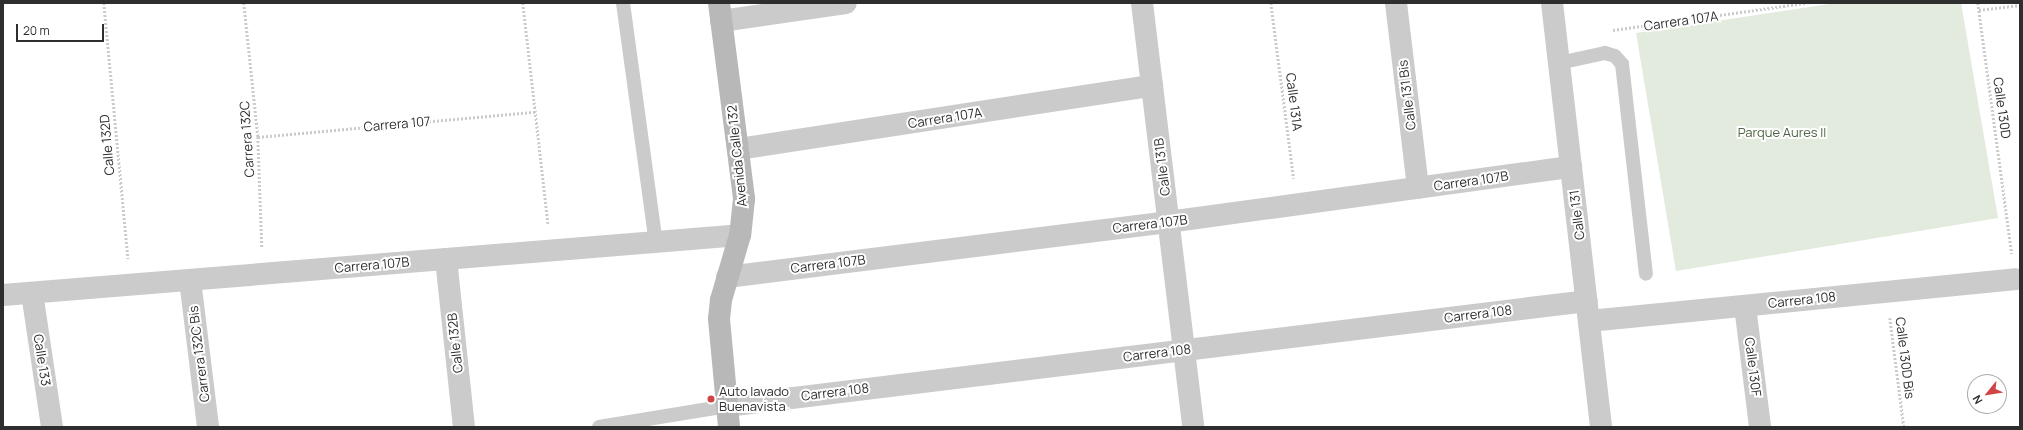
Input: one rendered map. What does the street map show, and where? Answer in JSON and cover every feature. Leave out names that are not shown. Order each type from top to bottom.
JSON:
[{"type":"main road","name":"Avenida Calle 132","points":[[720,12],[744,199],[740,235],[727,277],[719,319],[729,427]]},
{"type":"street","points":[[720,12],[846,3]]},
{"type":"street","name":"Calle 131B","points":[[1142,3],[1193,427]]},
{"type":"street","name":"Calle 131 Bis","points":[[1396,3],[1418,188]]},
{"type":"street","name":"Calle 131","points":[[1552,3],[1601,427]]},
{"type":"street","name":"Carrera 107A","points":[[738,149],[1152,86]]},
{"type":"street","name":"Carrera 107B","points":[[727,277],[1168,222],[1571,167]]},
{"type":"street","name":"Carrera 107B","points":[[3,295],[740,235]]},
{"type":"street","name":"Calle 132B","points":[[446,259],[464,427]]},
{"type":"street","name":"Carrera 108","points":[[727,406],[1184,350],[1588,311],[1745,306],[2016,279]]},
{"type":"street","name":"Carrera 132C Bis","points":[[190,280],[208,427]]},
{"type":"street","name":"Calle 133","points":[[32,293],[52,427]]},
{"type":"street","name":"Calle 130F","points":[[1745,306],[1760,427]]},
{"type":"lane","points":[[624,3],[656,243]]},
{"type":"lane","points":[[1558,63],[1605,53],[1615,56],[1622,64],[1646,274]]},
{"type":"lane","points":[[598,427],[727,406]]},
{"type":"path","name":"Calle 132D","points":[[104,3],[130,285]]},
{"type":"path","name":"Carrera 132C","points":[[244,3],[258,136],[263,274]]},
{"type":"path","points":[[523,3],[551,251]]},
{"type":"path","name":"Calle 131A","points":[[1271,3],[1297,204]]},
{"type":"path","name":"Carrera 107A","points":[[1611,31],[1806,3]]},
{"type":"path","name":"Calle 130D","points":[[1978,3],[2016,279]]},
{"type":"path","points":[[1979,10],[2020,5]]},
{"type":"path","name":"Carrera 107","points":[[258,136],[535,112]]},
{"type":"path","name":"Calle 130D Bis","points":[[1887,292],[1904,427]]},
{"type":"green space","name":"Parque Aures II","points":[[1836,3],[1961,3],[1998,218],[1676,271],[1636,33]]},
{"type":"place","name":"Auto lavado Buenavista","points":[[711,399]]}]
